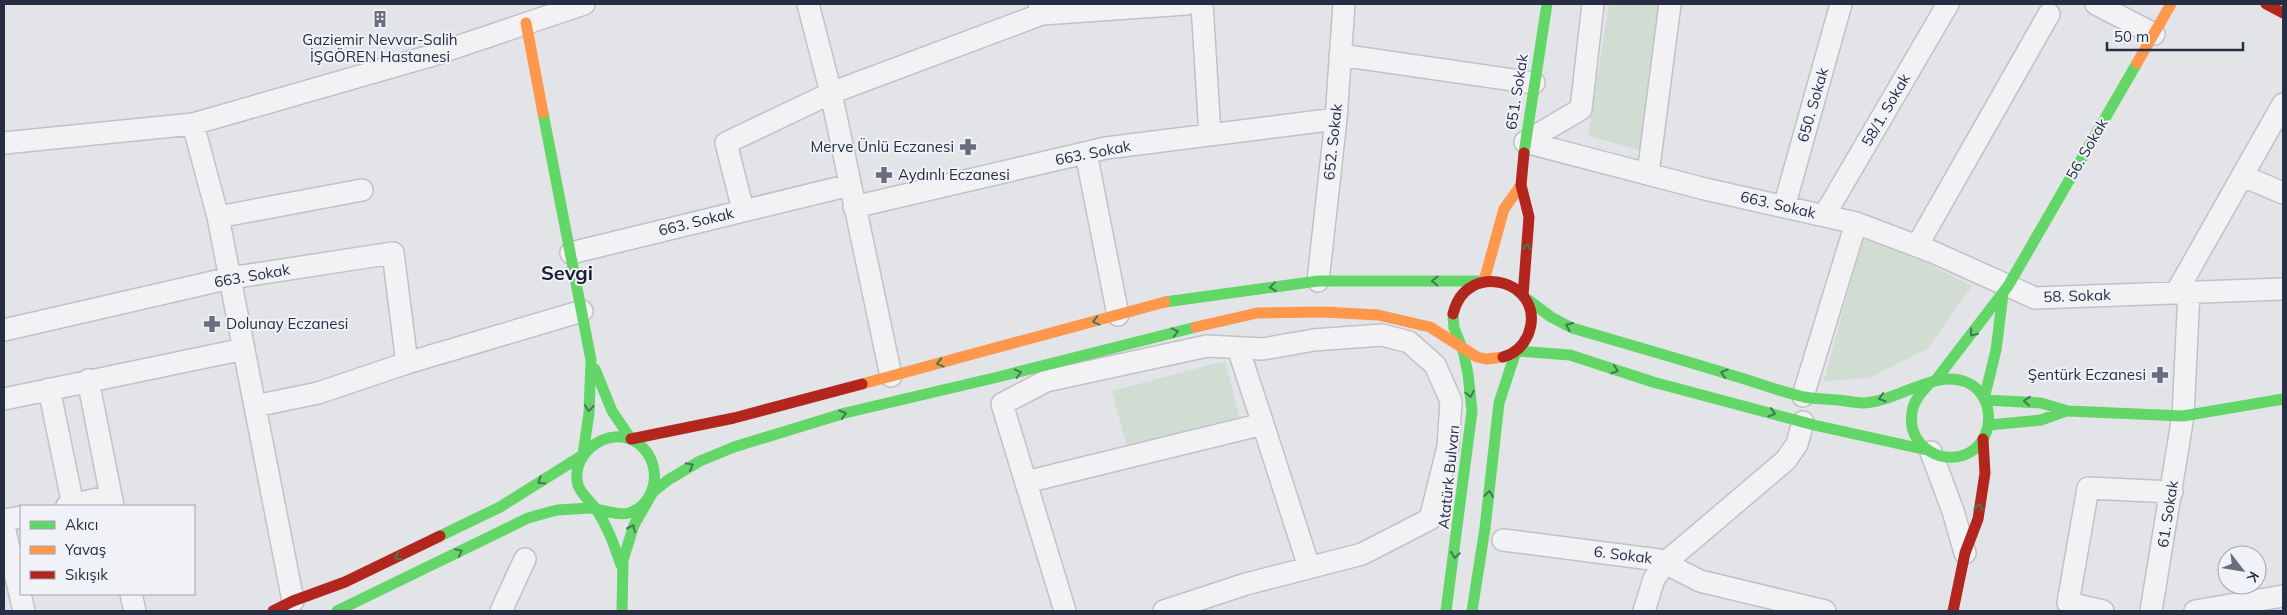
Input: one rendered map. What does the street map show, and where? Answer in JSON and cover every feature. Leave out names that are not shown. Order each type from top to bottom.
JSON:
[{"type":"street","points":[[4,143],[193,124],[430,56],[584,4]]},
{"type":"street","points":[[808,4],[831,93],[891,376]]},
{"type":"street","points":[[743,210],[726,143],[831,93],[1041,9],[1186,4]]},
{"type":"street","points":[[1202,4],[1210,135]]},
{"type":"street","name":"652. Sokak","points":[[1318,281],[1336,118],[1344,4]]},
{"type":"street","name":"651. Sokak","points":[[1521,185],[1524,142],[1547,4]]},
{"type":"street","points":[[1524,142],[1581,109],[1593,4]]},
{"type":"street","points":[[1648,174],[1670,4]]},
{"type":"street","name":"650. Sokak","points":[[1784,207],[1841,4]]},
{"type":"street","name":"58/1. Sokak","points":[[1824,216],[1948,4]]},
{"type":"street","points":[[2096,4],[2154,34]]},
{"type":"street","name":"56. Sokak","points":[[1932,383],[2006,290],[2171,4]]},
{"type":"street","points":[[2266,4],[2283,13]]},
{"type":"street","points":[[1917,246],[2049,14]]},
{"type":"street","points":[[526,23],[591,360],[612,411],[631,439],[648,452],[653,462],[654,484],[633,526],[620,564]]},
{"type":"street","points":[[1340,55],[1534,83]]},
{"type":"street","points":[[2183,293],[2242,176],[2283,104]]},
{"type":"street","name":"663. Sokak","points":[[854,206],[1106,148],[1336,118]]},
{"type":"street","points":[[193,124],[218,217],[293,601]]},
{"type":"street","name":"663. Sokak","points":[[1524,142],[1648,174],[1856,223]]},
{"type":"street","points":[[1086,153],[1118,315]]},
{"type":"street","points":[[2242,176],[2283,193]]},
{"type":"street","points":[[1484,281],[1504,209],[1521,185]]},
{"type":"street","points":[[1516,351],[1570,355],[1653,382],[1803,422],[1929,451],[1944,457],[1962,456],[1974,449],[1984,438],[1989,425],[1989,411],[1985,399],[1976,389],[1960,380],[1947,378],[1866,403],[1803,396],[1572,328],[1551,317],[1523,296],[1506,283],[1495,280],[1318,281],[1176,299],[734,418],[631,439],[609,437],[590,446],[583,455],[578,466],[577,479],[580,491],[587,502],[596,509],[608,514],[620,514],[632,511],[643,504],[650,495],[678,473],[717,451],[846,413],[994,379],[1251,313],[1327,312],[1391,318],[1432,328],[1461,346],[1470,354],[1482,359],[1494,360],[1506,357],[1516,351],[1530,331],[1530,313],[1523,296],[1529,217],[1521,185]]},
{"type":"street","name":"663. Sokak","points":[[571,253],[743,210],[850,186]]},
{"type":"street","points":[[218,217],[362,190]]},
{"type":"street","points":[[1803,396],[1856,223]]},
{"type":"street","name":"58. Sokak","points":[[1856,223],[1917,246],[2006,290],[2035,298],[2283,289]]},
{"type":"street","name":"663. Sokak","points":[[4,330],[230,278],[393,253],[408,363]]},
{"type":"street","name":"Atatürk Bulvarı","points":[[1446,611],[1460,525],[1472,404],[1461,346],[1454,334],[1452,321],[1454,307],[1460,295],[1471,286],[1484,281]]},
{"type":"street","name":"56. Sokak","points":[[1985,399],[1996,350],[2006,290]]},
{"type":"street","name":"61. Sokak","points":[[2151,611],[2183,416],[2183,293]]},
{"type":"street","points":[[255,406],[318,393],[408,363],[582,311]]},
{"type":"street","points":[[1002,404],[1046,381],[1208,346],[1263,349],[1314,340],[1382,335],[1409,342],[1435,364],[1451,401],[1448,447],[1430,520],[1362,554],[1246,584],[1164,611]]},
{"type":"street","points":[[1238,348],[1309,567]]},
{"type":"street","points":[[4,399],[244,349]]},
{"type":"street","points":[[1472,611],[1485,528],[1498,402],[1516,351]]},
{"type":"street","points":[[273,611],[293,601],[345,582],[500,507],[583,455],[589,412],[591,360]]},
{"type":"street","points":[[994,379],[1065,611]]},
{"type":"street","points":[[78,505],[112,501],[88,380]]},
{"type":"street","points":[[1932,383],[1920,392],[1914,402],[1911,419],[1915,436],[1929,451],[1953,511],[1965,554]]},
{"type":"street","points":[[49,389],[70,505]]},
{"type":"street","points":[[1985,399],[2041,402],[2068,411],[2183,416],[2283,399]]},
{"type":"street","points":[[1989,425],[2041,420],[2068,411]]},
{"type":"street","points":[[1644,611],[1654,579],[1666,562],[1786,460],[1796,444],[1803,422]]},
{"type":"street","points":[[1026,482],[1263,424]]},
{"type":"street","points":[[1952,611],[1965,554],[1979,510],[1985,473],[1984,438]]},
{"type":"street","points":[[2104,611],[2068,603],[2088,488],[2172,492]]},
{"type":"street","points":[[337,611],[528,518],[559,509],[596,509]]},
{"type":"street","points":[[596,509],[611,534],[620,564],[622,611]]},
{"type":"street","points":[[4,520],[20,516]]},
{"type":"street","points":[[4,528],[20,594]]},
{"type":"street","name":"6. Sokak","points":[[1503,540],[1666,562],[1700,581],[1825,611]]},
{"type":"street","points":[[501,611],[525,559]]},
{"type":"street","points":[[20,595],[24,611]]},
{"type":"street","points":[[131,595],[135,611]]},
{"type":"street","points":[[2195,611],[2283,596]]},
{"type":"shaded area","points":[[1609,4],[1664,4],[1640,150],[1588,136]]},
{"type":"shaded area","points":[[1862,240],[1888,243],[1972,286],[1927,349],[1869,378],[1824,381]]},
{"type":"shaded area","points":[[1225,361],[1239,417],[1127,447],[1112,391]]},
{"type":"traffic: fast","points":[[1524,153],[1547,4]]},
{"type":"traffic: fast","points":[[1935,381],[2008,286],[2137,63]]},
{"type":"traffic: fast","points":[[440,536],[500,507],[583,455],[589,413],[591,360],[543,113]]},
{"type":"traffic: fast","points":[[1165,302],[1318,281],[1484,281]]},
{"type":"traffic: fast","points":[[1984,399],[1996,350],[2003,294]]},
{"type":"traffic: fast","points":[[1523,296],[1551,317],[1572,328],[1804,397],[1864,403],[1876,401],[1941,380],[1954,379],[1966,382],[1975,387],[1982,395],[1987,404],[1988,415],[1985,435],[1980,444],[1972,451],[1961,456],[1940,456],[1921,444],[1915,435],[1912,425],[1914,405],[1929,384]]},
{"type":"traffic: fast","points":[[1446,611],[1472,411],[1468,374],[1463,350],[1454,328],[1453,314]]},
{"type":"traffic: fast","points":[[622,611],[623,560],[634,525],[653,492],[668,480],[700,461],[734,447],[845,413],[1196,327]]},
{"type":"traffic: fast","points":[[1516,351],[1570,355],[1653,382],[1814,425],[1927,450]]},
{"type":"traffic: fast","points":[[1472,611],[1485,528],[1499,403],[1516,351]]},
{"type":"traffic: fast","points":[[595,369],[612,411],[631,439]]},
{"type":"traffic: fast","points":[[1985,400],[2041,403],[2068,411],[2183,416],[2283,399]]},
{"type":"traffic: fast","points":[[1989,425],[2041,420],[2066,411]]},
{"type":"traffic: fast","points":[[337,611],[528,518],[557,510],[591,508],[596,509],[600,510],[615,513],[624,514],[639,508],[646,501],[654,482],[652,462],[640,445],[630,439],[618,437],[607,439],[587,451],[580,461],[577,473],[579,488],[596,509],[604,523],[621,565]]},
{"type":"traffic: slow","points":[[2137,63],[2171,4]]},
{"type":"traffic: slow","points":[[526,23],[543,113]]},
{"type":"traffic: slow","points":[[1484,281],[1504,209],[1521,185]]},
{"type":"traffic: slow","points":[[862,384],[1165,302]]},
{"type":"traffic: slow","points":[[1196,327],[1257,313],[1324,312],[1378,315],[1430,327],[1477,357],[1486,359],[1503,357]]},
{"type":"traffic: jam","points":[[2266,4],[2283,13]]},
{"type":"traffic: jam","points":[[1523,296],[1529,217],[1521,185],[1524,153]]},
{"type":"traffic: jam","points":[[1453,314],[1461,296],[1473,286],[1488,282],[1503,283],[1517,290],[1527,301],[1531,317],[1528,335],[1518,349],[1503,357]]},
{"type":"traffic: jam","points":[[631,439],[734,418],[862,384]]},
{"type":"traffic: jam","points":[[1953,611],[1965,553],[1978,519],[1985,473],[1983,439]]},
{"type":"traffic: jam","points":[[273,611],[293,601],[345,582],[440,536]]},
{"type":"place","name":"Gaziemir Nevvar-Salih İŞGÖREN Hastanesi","points":[[380,19]]},
{"type":"place","name":"Merve Ünlü Eczanesi","points":[[968,147]]},
{"type":"place","name":"Aydınlı Eczanesi","points":[[884,175]]},
{"type":"place","name":"Dolunay Eczanesi","points":[[212,324]]},
{"type":"place","name":"Şentürk Eczanesi","points":[[2160,375]]},
{"type":"district","name":"Sevgi","points":[[567,273]]}]
